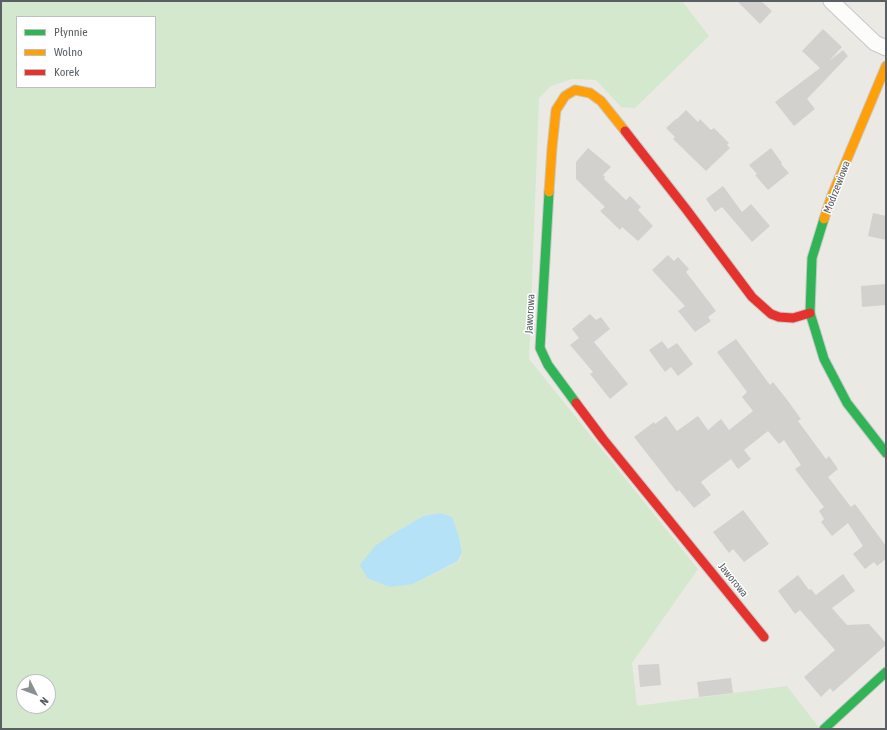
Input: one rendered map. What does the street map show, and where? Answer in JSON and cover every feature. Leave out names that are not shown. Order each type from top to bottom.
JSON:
[{"type":"street","points":[[831,1],[875,43],[886,48]]},
{"type":"street","name":"Modrzewiowa","points":[[886,66],[832,195],[812,258],[810,314],[824,358],[847,403],[886,454]]},
{"type":"street","name":"Jaworowa","points":[[764,637],[603,439],[548,366],[540,348],[552,148],[556,110],[565,96],[575,90],[590,92],[601,101],[686,209],[752,297],[771,314],[779,317],[793,318],[810,314]]},
{"type":"street","points":[[824,729],[886,672]]},
{"type":"green space","points":[[1,1],[682,1],[709,36],[635,108],[621,107],[596,80],[572,79],[551,86],[539,98],[529,359],[698,569],[632,663],[637,706],[787,686],[820,729],[1,729]],"holes":[[[440,513],[459,537],[462,552],[459,561],[413,584],[396,532],[423,516]]]},
{"type":"water","points":[[440,513],[452,517],[459,537],[462,552],[458,561],[413,584],[390,587],[367,578],[360,565],[375,546],[423,516]]},
{"type":"building","points":[[737,1],[761,1],[772,11],[760,24]]},
{"type":"building","points":[[823,29],[842,47],[829,61],[843,50],[848,56],[807,99],[815,109],[794,126],[775,102],[820,68],[802,51]]},
{"type":"building","points":[[686,110],[698,122],[700,119],[711,130],[714,128],[729,143],[727,145],[730,148],[706,171],[673,139],[675,137],[666,128]]},
{"type":"building","points":[[588,148],[611,167],[603,175],[605,177],[604,179],[626,200],[630,196],[641,207],[638,210],[653,226],[638,241],[622,227],[620,230],[600,211],[605,207],[576,179],[576,162]]},
{"type":"building","points":[[771,148],[782,163],[781,164],[789,173],[768,190],[755,175],[757,174],[749,165]]},
{"type":"building","points":[[723,186],[742,212],[751,204],[770,226],[752,242],[722,207],[715,212],[706,199]]},
{"type":"building","points":[[873,213],[886,216],[886,240],[868,236]]},
{"type":"building","points":[[668,255],[674,261],[678,257],[689,269],[686,272],[716,311],[708,317],[711,321],[695,332],[678,311],[685,306],[652,270]]},
{"type":"building","points":[[886,284],[886,305],[862,307],[861,286]]},
{"type":"building","points":[[590,314],[596,320],[601,317],[610,329],[594,342],[628,384],[610,399],[590,374],[593,372],[570,345],[579,338],[572,329]]},
{"type":"building","points":[[736,339],[770,385],[773,382],[788,401],[801,419],[798,421],[826,459],[829,456],[838,469],[828,477],[851,507],[855,504],[886,546],[886,559],[877,566],[874,562],[865,569],[853,554],[863,546],[848,523],[832,536],[821,522],[824,519],[819,511],[824,507],[795,469],[801,465],[784,440],[779,444],[768,431],[744,450],[751,459],[738,469],[731,459],[701,482],[711,495],[694,508],[679,490],[677,492],[634,437],[654,422],[655,424],[666,416],[677,431],[698,416],[708,430],[721,419],[729,430],[753,411],[742,397],[747,392],[717,352]]},
{"type":"building","points":[[662,341],[668,349],[677,343],[693,364],[678,376],[671,367],[665,372],[649,350]]},
{"type":"building","points":[[743,510],[769,544],[744,562],[733,549],[729,553],[713,532]]},
{"type":"building","points":[[843,574],[855,591],[832,608],[847,625],[869,624],[886,643],[886,645],[833,692],[830,688],[821,697],[804,677],[835,650],[800,610],[795,614],[778,591],[798,575],[809,590],[811,589],[816,595]]},
{"type":"building","points":[[659,664],[661,685],[640,687],[638,665]]},
{"type":"building","points":[[731,678],[733,693],[699,697],[697,682]]},
{"type":"traffic: fast","points":[[549,192],[540,348],[548,365],[576,403]]},
{"type":"traffic: fast","points":[[824,219],[812,258],[810,313],[824,359],[847,403],[886,453]]},
{"type":"traffic: fast","points":[[824,729],[886,672]]},
{"type":"traffic: slow","points":[[824,219],[832,195],[886,66]]},
{"type":"traffic: slow","points":[[549,192],[556,110],[565,96],[575,90],[590,93],[601,101],[625,131]]},
{"type":"traffic: jam","points":[[625,131],[752,297],[771,314],[779,317],[793,318],[810,313]]},
{"type":"traffic: jam","points":[[576,403],[603,439],[764,637]]}]
